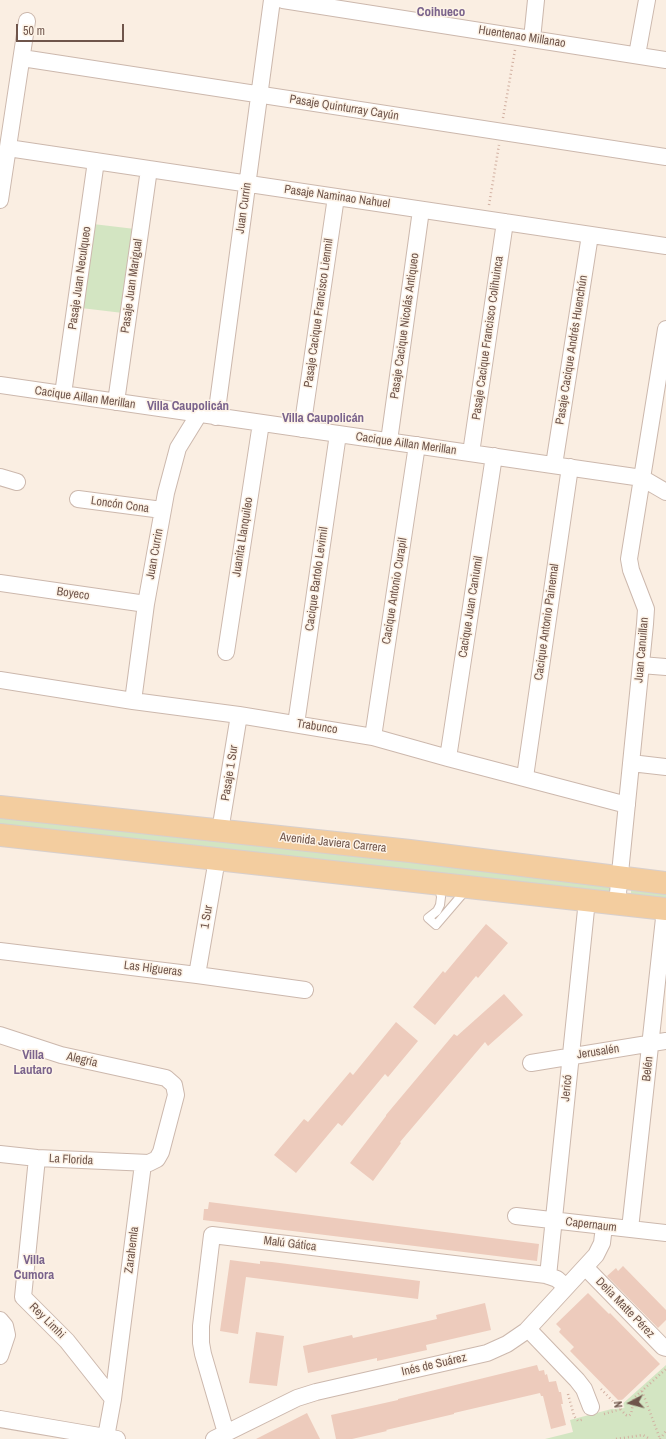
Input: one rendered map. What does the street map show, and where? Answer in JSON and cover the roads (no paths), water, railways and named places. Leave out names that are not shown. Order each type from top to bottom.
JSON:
[{"type":"main road","name":"Avenida Javiera Carrera","points":[[0,807],[220,832],[410,851],[666,883]]},
{"type":"main road","points":[[0,835],[665,909]]},
{"type":"street","name":"Juan Currin","points":[[216,416],[272,0]]},
{"type":"street","name":"Huentenao Millanao","points":[[283,0],[373,7],[532,39],[666,60]]},
{"type":"street","points":[[532,39],[536,0]]},
{"type":"street","points":[[637,55],[647,0]]},
{"type":"street","points":[[0,200],[27,21]]},
{"type":"street","name":"Pasaje Quinturray Cayún","points":[[22,58],[666,157]]},
{"type":"street","name":"Pasaje Naminao Nahuel","points":[[8,148],[666,246]]},
{"type":"street","name":"Pasaje Juan Neculqueo","points":[[63,394],[96,161]]},
{"type":"street","name":"Pasaje Juan Marigual","points":[[116,402],[149,169]]},
{"type":"street","name":"Pasaje Cacique Francisco Lienmil","points":[[302,429],[336,197]]},
{"type":"street","name":"Pasaje Cacique Nicolás Antiqueo","points":[[389,441],[421,210]]},
{"type":"street","name":"Pasaje Cacique Francisco Colihuinca","points":[[471,453],[505,222]]},
{"type":"street","name":"Pasaje Cacique Andrés Huenchún","points":[[554,465],[590,235]]},
{"type":"street","name":"Juan Canuillan","points":[[617,903],[646,609],[631,570],[629,559],[666,330]]},
{"type":"street","name":"Cacique Aillan Merillan","points":[[0,386],[642,478],[666,492]]},
{"type":"street","name":"Juan Currin","points":[[133,701],[146,604],[162,510],[178,448],[199,414]]},
{"type":"street","name":"Juanita Llanquileo","points":[[226,652],[261,423]]},
{"type":"street","name":"Cacique Bartolo Levimil","points":[[296,724],[338,434]]},
{"type":"street","name":"Cacique Antonio Curapil","points":[[373,736],[417,445]]},
{"type":"street","name":"Cacique Juan Caniumil","points":[[448,758],[494,456]]},
{"type":"street","name":"Cacique Antonio Painemal","points":[[525,777],[570,467]]},
{"type":"street","points":[[0,477],[17,482]]},
{"type":"street","name":"Loncón Cona","points":[[78,499],[162,510]]},
{"type":"street","name":"Boyeco","points":[[0,584],[146,604]]},
{"type":"street","points":[[641,665],[666,668]]},
{"type":"street","name":"Trabunco","points":[[0,680],[373,736],[448,758],[627,805]]},
{"type":"street","name":"Pasaje 1 Sur","points":[[220,832],[239,715]]},
{"type":"street","points":[[631,763],[666,767]]},
{"type":"street","name":"1 Sur","points":[[197,974],[217,859]]},
{"type":"street","name":"Jericó","points":[[548,1276],[587,900]]},
{"type":"street","name":"Belén","points":[[630,1229],[658,1042],[665,909]]},
{"type":"street","name":"Las Higueras","points":[[0,951],[197,974],[305,990]]},
{"type":"street","name":"Alegría","points":[[0,1035],[61,1055],[166,1078],[174,1085],[176,1095],[160,1156],[149,1163],[143,1164]]},
{"type":"street","name":"Jerusalén","points":[[531,1063],[658,1042]]},
{"type":"street","name":"La Florida","points":[[0,1154],[37,1158],[143,1164]]},
{"type":"street","name":"Rey Limhi","points":[[37,1158],[23,1297],[67,1341],[113,1399]]},
{"type":"street","name":"Zarahemla","points":[[112,1438],[113,1399],[143,1164]]},
{"type":"street","name":"Capernaum","points":[[516,1216],[666,1233]]},
{"type":"street","name":"Inés de Suárez","points":[[220,1436],[297,1398],[316,1392],[487,1353],[507,1344],[528,1329],[600,1250],[604,1226]]},
{"type":"street","name":"Malú Gática","points":[[220,1436],[201,1343],[201,1326],[212,1235],[386,1255],[548,1276],[556,1279],[566,1287]]},
{"type":"street","name":"Delia Matte Pérez","points":[[585,1267],[663,1347],[666,1348]]},
{"type":"street","points":[[0,1320],[5,1326],[7,1335],[0,1356]]},
{"type":"street","points":[[528,1329],[577,1380],[584,1389],[591,1407]]},
{"type":"street","points":[[0,1419],[112,1438]]},
{"type":"lane","points":[[438,883],[441,897],[440,905],[437,911],[428,918],[436,925],[467,887]]},
{"type":"district","name":"Coihueco","points":[[441,13]]},
{"type":"district","name":"Villa Caupolicán","points":[[188,407]]},
{"type":"district","name":"Villa Caupolicán","points":[[323,419]]},
{"type":"district","name":"Villa Lautaro","points":[[33,1064]]},
{"type":"district","name":"Villa Cumora","points":[[34,1268]]}]
